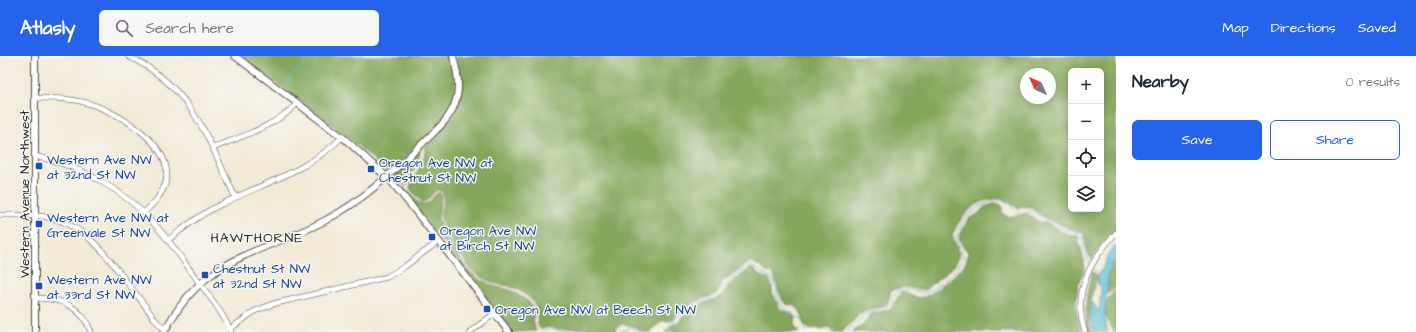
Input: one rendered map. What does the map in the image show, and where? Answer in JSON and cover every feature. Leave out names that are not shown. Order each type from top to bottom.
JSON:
[{"type":"street","name":"Western Avenue Northwest","points":[[35,56],[35,332]]},
{"type":"street","points":[[128,56],[154,72],[179,94],[197,117],[213,148],[234,197]]},
{"type":"street","points":[[235,56],[342,137],[387,177],[439,241],[509,332]]},
{"type":"street","points":[[0,215],[52,218],[77,230],[92,240],[109,258],[164,331],[182,303],[200,284],[221,268],[235,260],[331,217],[354,203],[387,177],[444,122],[453,108],[457,99],[458,85],[457,72],[453,56]]},
{"type":"street","points":[[35,98],[74,100],[96,106],[128,122],[153,144],[164,159],[166,180],[162,192],[144,213]]},
{"type":"street","points":[[213,148],[271,122],[290,111],[297,104]]},
{"type":"street","points":[[168,240],[203,214],[234,197],[302,167],[319,156],[342,137]]},
{"type":"street","points":[[35,156],[65,164],[88,175],[120,194],[144,213],[168,240],[219,310],[230,330],[255,311],[272,304],[387,277],[404,267],[439,241]]},
{"type":"street","points":[[1085,332],[1081,302],[1083,286],[1088,271],[1098,253],[1116,233]]},
{"type":"street","points":[[35,298],[54,299],[69,305],[83,317],[91,332]]},
{"type":"street","points":[[470,332],[494,314]]},
{"type":"green space","points":[[240,56],[450,56],[455,78],[455,94],[450,108],[436,128],[390,170],[387,171],[350,139]]},
{"type":"green space","points":[[456,56],[1116,56],[1116,230],[1092,259],[1087,251],[1085,234],[1081,231],[1071,229],[1046,218],[1029,207],[1018,208],[1003,200],[986,200],[979,203],[965,214],[955,228],[952,236],[957,250],[960,253],[956,263],[950,270],[932,283],[926,290],[905,287],[891,290],[887,304],[861,313],[842,332],[833,332],[828,327],[824,330],[815,328],[811,330],[804,325],[800,311],[796,307],[786,304],[783,301],[773,274],[765,271],[751,261],[724,280],[716,293],[693,303],[676,314],[675,318],[669,321],[662,321],[651,332],[643,332],[634,326],[623,324],[620,325],[614,332],[595,332],[587,328],[559,329],[550,327],[540,329],[536,306],[530,298],[512,287],[496,284],[483,278],[472,270],[467,264],[442,224],[442,191],[436,190],[426,201],[422,202],[410,189],[411,183],[424,158],[425,147],[448,123],[457,110],[462,87]]},
{"type":"green space","points":[[420,150],[418,161],[406,186],[395,178],[396,175]]},
{"type":"green space","points":[[398,185],[408,192],[421,205],[428,203],[437,193],[440,193],[438,219],[443,232],[463,263],[469,271],[479,279],[496,287],[510,290],[528,301],[534,310],[533,321],[536,331],[513,332]]},
{"type":"green space","points":[[993,204],[1000,204],[1002,206],[1002,213],[1008,217],[1028,214],[1039,222],[1046,222],[1060,231],[1072,236],[1077,235],[1079,237],[1078,243],[1081,248],[1085,268],[1079,281],[1075,304],[1081,332],[853,332],[868,320],[871,314],[890,309],[901,293],[906,293],[913,297],[927,296],[958,272],[965,264],[968,256],[968,252],[962,245],[959,238],[968,219],[978,214],[984,207]]},
{"type":"green space","points":[[1116,260],[1116,287],[1108,294],[1109,274]]},
{"type":"green space","points":[[751,268],[755,270],[757,274],[769,279],[772,286],[772,293],[778,305],[781,309],[794,315],[796,320],[794,324],[795,327],[800,332],[665,332],[693,308],[722,296],[729,285]]},
{"type":"green space","points":[[1092,272],[1097,275],[1089,311],[1092,332],[1088,332],[1086,302]]},
{"type":"green space","points":[[1116,290],[1115,332],[1108,321],[1106,305],[1111,295]]},
{"type":"water","points":[[1116,244],[1116,257],[1109,271],[1105,307],[1108,332],[1094,332],[1090,318],[1091,300],[1099,312],[1101,291],[1097,281],[1098,275],[1105,264],[1108,254]]},
{"type":"waterway","points":[[287,83],[294,73],[303,69],[305,61],[304,56]]},
{"type":"waterway","points":[[847,332],[866,314],[889,305],[894,295],[901,290],[926,293],[948,277],[962,260],[962,252],[956,238],[964,220],[977,208],[1001,198],[1006,197],[1015,212],[1021,214],[1034,212],[1056,226],[1071,232],[1081,232],[1083,234],[1083,242],[1090,265]]},
{"type":"waterway","points":[[667,332],[675,316],[715,295],[723,289],[734,276],[751,265],[773,280],[777,290],[777,296],[782,306],[790,313],[801,319],[807,332]]},
{"type":"waterway","points":[[1093,269],[1098,273]]},
{"type":"waterway","points":[[620,332],[632,327],[641,332]]},
{"type":"waterway","points":[[543,332],[551,329],[570,332]]},
{"type":"place","name":"Western Ave NW at 32nd St NW","points":[[39,166]]},
{"type":"place","name":"Oregon Ave NW at Chestnut St NW","points":[[371,169]]},
{"type":"place","name":"Western Ave NW at Greenvale St NW","points":[[39,224]]},
{"type":"place","name":"Oregon Ave NW at Birch St NW","points":[[432,237]]},
{"type":"place","name":"Chestnut St NW at 32nd St NW","points":[[205,275]]},
{"type":"place","name":"Western Ave NW at 33rd St NW","points":[[39,286]]},
{"type":"place","name":"Oregon Ave NW at Beech St NW","points":[[487,309]]},
{"type":"district","name":"HAWTHORNE","points":[[257,237]]}]
